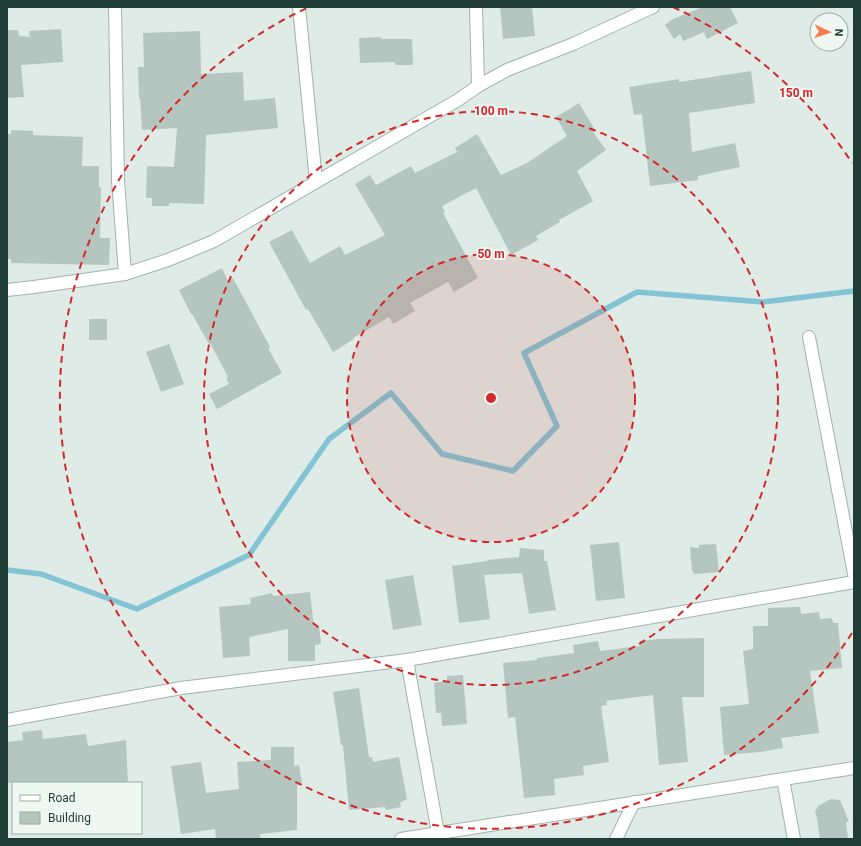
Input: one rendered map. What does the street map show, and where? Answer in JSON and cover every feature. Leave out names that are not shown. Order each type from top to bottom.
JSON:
[{"type":"street","points":[[115,7],[118,180],[126,274]]},
{"type":"street","points":[[299,7],[316,182]]},
{"type":"street","points":[[476,7],[478,86]]},
{"type":"street","points":[[7,290],[126,274],[168,260],[214,241],[458,100],[478,86],[507,70],[573,44],[653,7]]},
{"type":"street","points":[[809,337],[854,574]]},
{"type":"street","points":[[7,720],[180,688],[407,660],[854,582]]},
{"type":"street","points":[[407,660],[438,833]]},
{"type":"street","points":[[401,839],[854,768]]},
{"type":"street","points":[[783,779],[794,839]]},
{"type":"street","points":[[616,839],[634,802]]},
{"type":"building","points":[[500,7],[532,7],[535,36],[503,39]]},
{"type":"building","points":[[703,7],[730,7],[738,23],[707,39],[704,32],[683,41],[680,34],[674,39],[665,25],[673,19]]},
{"type":"building","points":[[61,29],[63,62],[21,65],[24,97],[7,98],[7,30],[18,30],[19,36],[30,37],[29,31]]},
{"type":"building","points":[[200,31],[201,74],[243,72],[244,101],[275,98],[278,128],[206,135],[204,204],[169,203],[169,206],[152,206],[152,198],[146,198],[147,166],[174,167],[177,128],[142,130],[138,67],[144,67],[143,33]]},
{"type":"building","points":[[381,37],[381,39],[412,39],[413,65],[395,65],[395,62],[360,63],[359,38]]},
{"type":"building","points":[[751,71],[755,103],[689,113],[692,152],[735,143],[740,167],[698,176],[698,180],[650,186],[642,114],[634,115],[629,87],[679,79],[679,82]]},
{"type":"building","points":[[579,103],[595,130],[593,132],[606,150],[577,171],[593,201],[559,220],[560,222],[536,236],[538,240],[511,255],[476,188],[442,206],[445,212],[443,213],[478,278],[454,292],[448,282],[410,303],[415,311],[393,324],[389,317],[353,338],[354,339],[333,352],[308,309],[306,310],[269,242],[292,230],[310,263],[340,246],[345,255],[385,235],[355,184],[370,175],[376,185],[411,166],[415,173],[457,152],[455,148],[477,134],[501,175],[527,163],[567,136],[556,117]]},
{"type":"building","points":[[11,130],[33,131],[33,135],[83,137],[82,166],[99,166],[99,187],[101,187],[100,238],[110,238],[109,265],[11,263],[11,259],[7,259],[7,134],[11,134]]},
{"type":"building","points":[[222,268],[228,281],[233,278],[270,347],[268,348],[282,373],[217,409],[209,394],[229,384],[226,378],[228,377],[210,343],[209,344],[191,314],[179,290]]},
{"type":"building","points":[[89,319],[107,319],[107,340],[89,340]]},
{"type":"building","points":[[169,344],[184,384],[161,392],[146,352]]},
{"type":"building","points":[[619,542],[625,598],[596,601],[590,545]]},
{"type":"building","points":[[716,544],[719,572],[694,574],[692,571],[690,547],[699,548],[699,545]]},
{"type":"building","points":[[520,548],[544,550],[544,561],[547,561],[556,610],[529,614],[522,573],[484,575],[490,619],[459,623],[452,566],[487,560],[519,557]]},
{"type":"building","points":[[413,575],[422,625],[393,630],[385,580]]},
{"type":"building","points":[[310,592],[314,627],[319,626],[321,644],[315,645],[315,661],[288,661],[288,629],[249,637],[250,656],[223,658],[219,607],[251,604],[250,598],[272,593],[273,596]]},
{"type":"building","points":[[800,607],[801,614],[819,612],[820,619],[832,618],[833,623],[838,623],[842,668],[810,671],[819,733],[781,738],[783,748],[760,752],[724,755],[720,707],[749,704],[743,651],[753,649],[753,626],[768,626],[768,608]]},
{"type":"building","points":[[704,638],[704,697],[682,697],[688,762],[659,765],[653,695],[606,701],[607,705],[601,706],[609,762],[583,766],[584,775],[554,779],[555,795],[524,798],[515,717],[508,718],[503,663],[537,660],[537,658],[574,653],[573,645],[598,641],[600,651],[640,646],[640,641]]},
{"type":"building","points":[[463,675],[467,724],[442,726],[441,713],[436,713],[434,683],[447,681],[447,676]]},
{"type":"building","points":[[359,688],[369,757],[372,757],[373,762],[399,757],[407,799],[400,803],[401,807],[386,810],[385,807],[349,810],[343,745],[341,745],[333,692]]},
{"type":"building","points":[[42,730],[43,739],[86,734],[88,746],[126,740],[128,782],[7,783],[7,742],[23,740],[22,732]]},
{"type":"building","points":[[271,747],[294,747],[294,766],[299,765],[302,784],[297,785],[297,830],[260,834],[261,839],[216,839],[215,829],[181,834],[171,766],[201,762],[206,793],[239,789],[237,762],[271,760]]},
{"type":"building","points":[[831,799],[840,800],[849,822],[846,822],[848,839],[820,839],[815,812],[818,806]]},
{"type":"waterway","points":[[7,570],[41,574],[137,609],[249,555],[329,439],[391,393],[442,454],[513,471],[557,426],[524,353],[637,292],[763,302],[854,291]]}]
